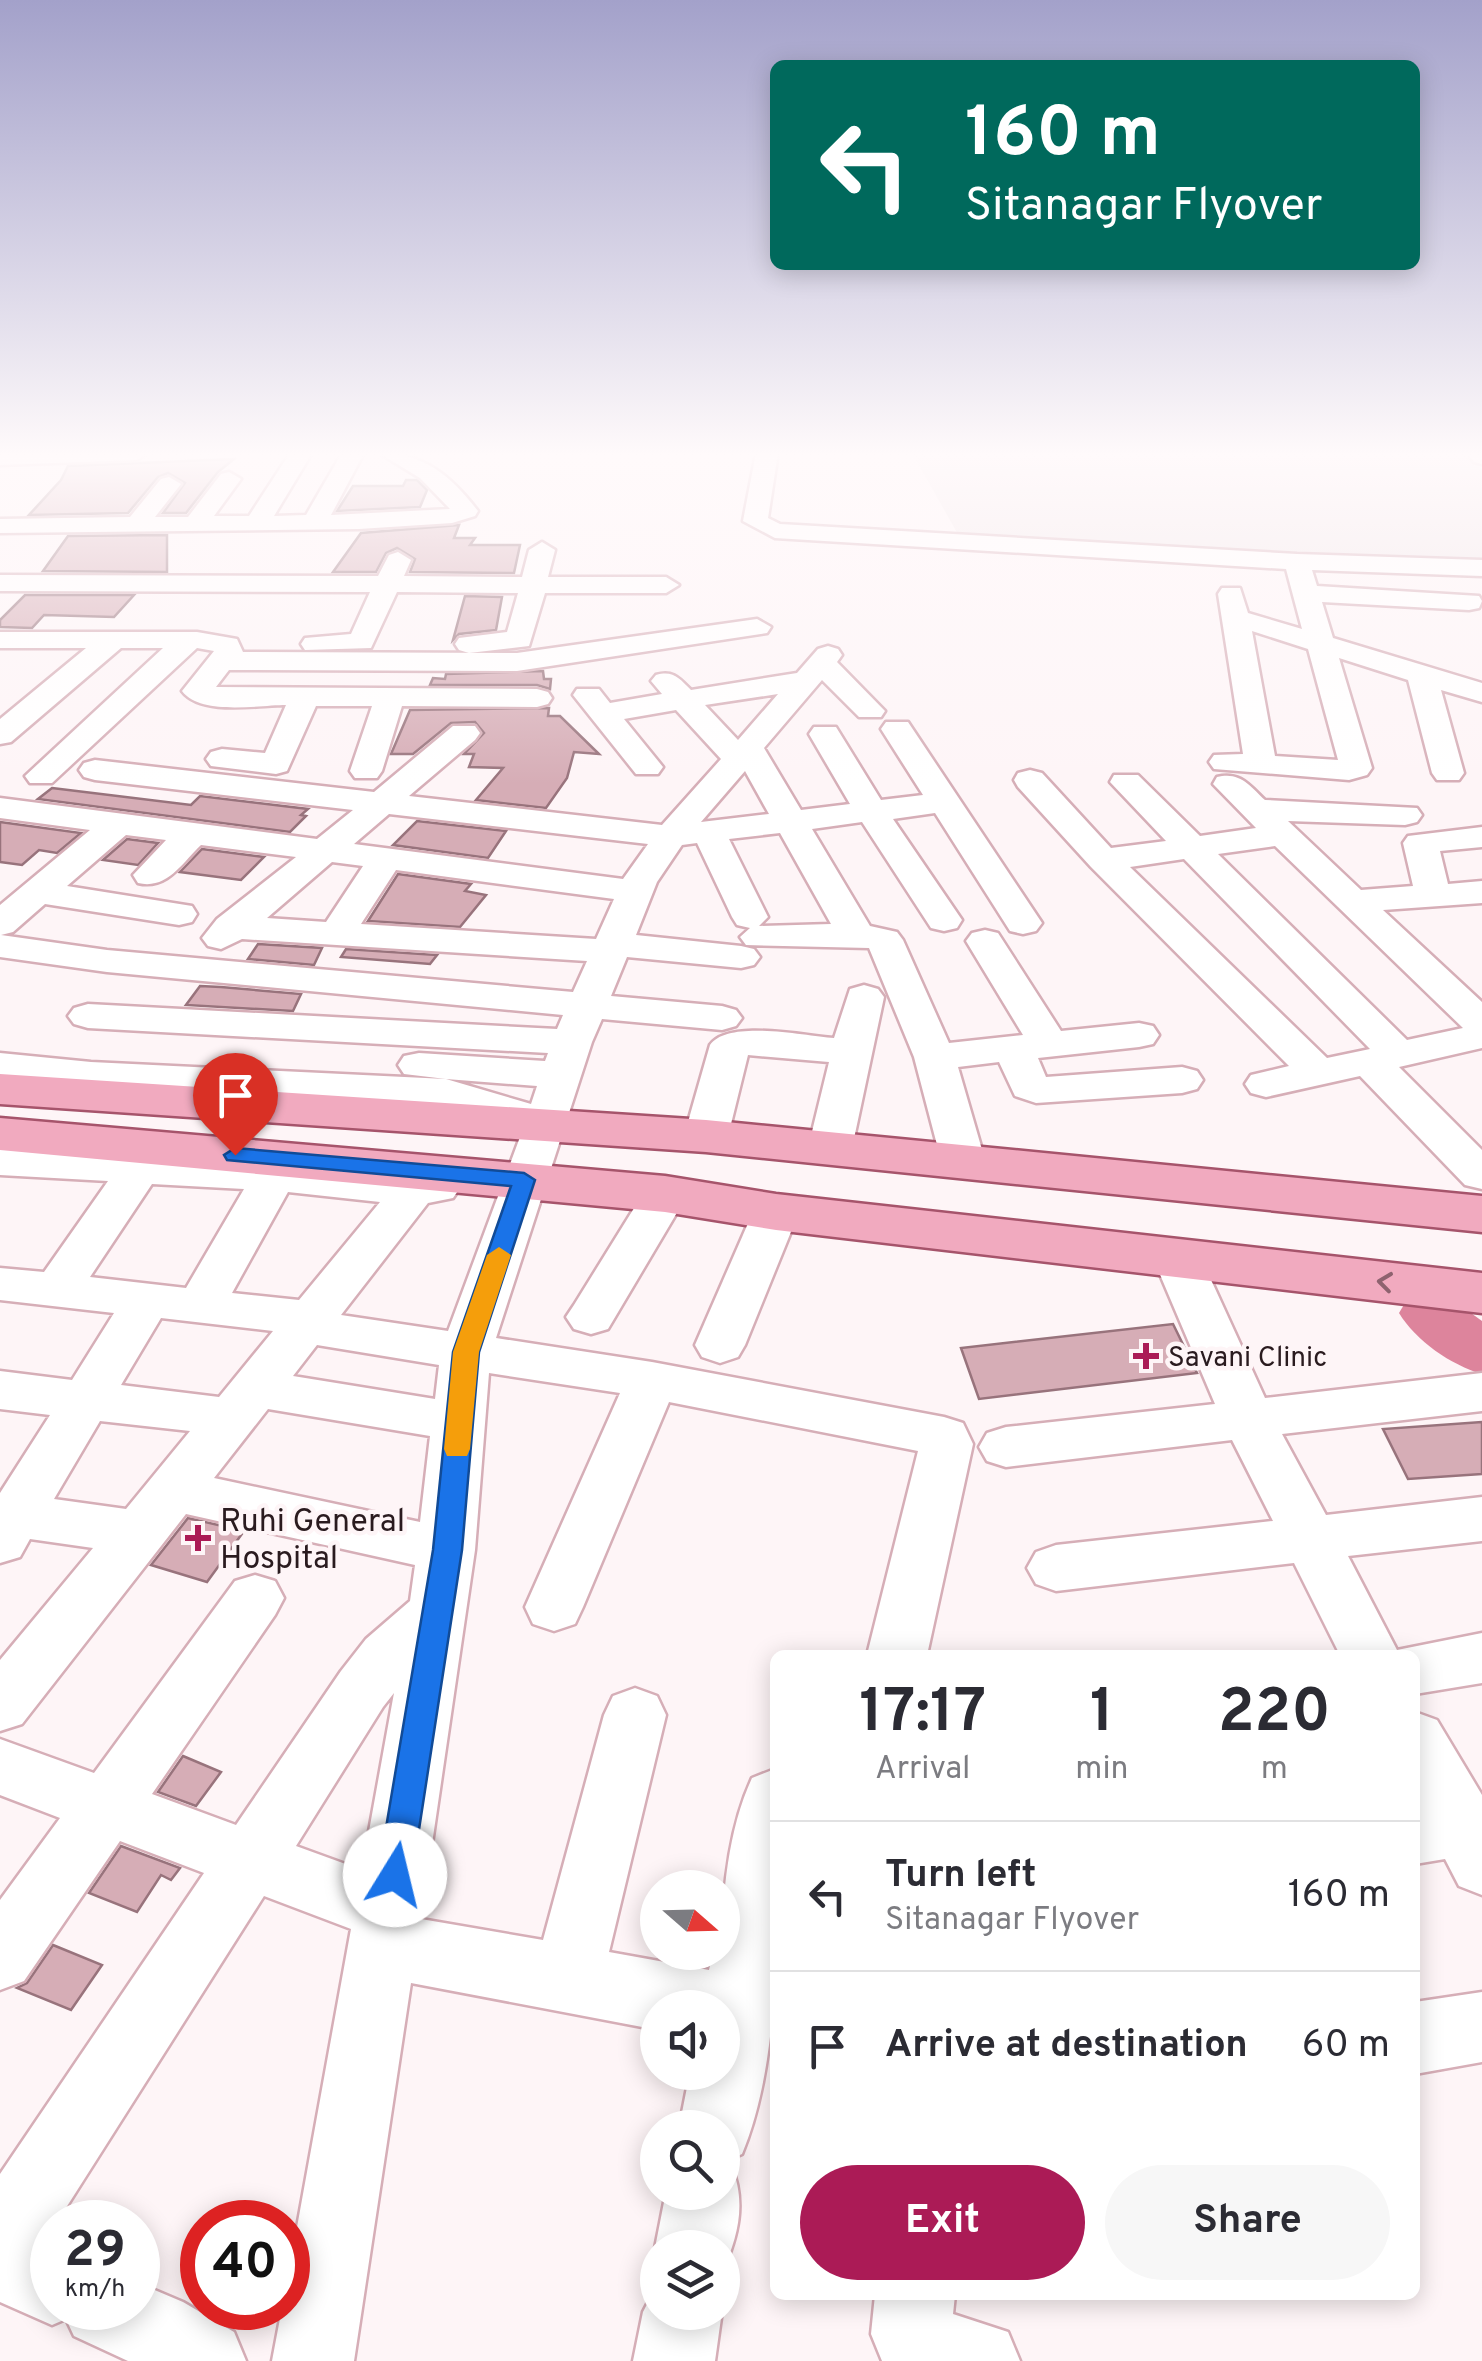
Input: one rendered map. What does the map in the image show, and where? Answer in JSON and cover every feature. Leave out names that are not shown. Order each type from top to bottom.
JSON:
[{"type":"main road","points":[[0,1089],[436,1116],[567,1061],[706,1136],[1482,1214]]},
{"type":"main road","points":[[1286,1220],[928,1204],[667,1180],[593,1162],[660,1156],[926,1171],[1286,1220],[1482,1240]]},
{"type":"main road","points":[[4,1160],[416,1181],[508,1179],[665,1194],[776,1212],[1482,1293]]},
{"type":"street","points":[[5,590],[33,563]]},
{"type":"street","points":[[0,664],[90,584],[106,563]]},
{"type":"street","points":[[4,729],[120,640],[178,563]]},
{"type":"street","points":[[204,739],[197,691],[205,647],[248,563]]},
{"type":"street","points":[[299,611],[314,584],[318,563]]},
{"type":"street","points":[[26,640],[285,648],[361,642],[397,563]]},
{"type":"street","points":[[443,637],[469,563]]},
{"type":"street","points":[[285,648],[396,662],[443,637],[516,641],[539,563]]},
{"type":"street","points":[[1225,563],[1261,764]]},
{"type":"street","points":[[1296,563],[1356,768],[1261,764],[1227,773],[1270,823],[1354,902],[1480,1036]]},
{"type":"street","points":[[1333,563],[1482,568]]},
{"type":"street","points":[[5,590],[90,584],[533,584],[603,598],[666,585]]},
{"type":"street","points":[[1313,620],[1468,602]]},
{"type":"street","points":[[1237,618],[1350,624]]},
{"type":"street","points":[[1313,620],[1356,656],[1482,693]]},
{"type":"street","points":[[443,637],[558,658],[757,627]]},
{"type":"street","points":[[704,636],[756,686]]},
{"type":"street","points":[[634,646],[682,699],[743,753],[792,821],[856,934]]},
{"type":"street","points":[[41,776],[87,749],[205,647]]},
{"type":"street","points":[[1356,656],[1464,660]]},
{"type":"street","points":[[558,658],[647,767]]},
{"type":"street","points":[[366,771],[396,662]]},
{"type":"street","points":[[603,713],[756,686],[819,666]]},
{"type":"street","points":[[819,666],[884,720],[945,802],[1023,923]]},
{"type":"street","points":[[312,2361],[443,1581],[466,1352],[508,1179],[567,1061],[635,891],[672,836],[819,666]]},
{"type":"street","points":[[1422,676],[1448,773]]},
{"type":"street","points":[[204,739],[276,764],[305,697]]},
{"type":"street","points":[[0,924],[37,892],[137,825],[204,739],[305,697],[537,698]]},
{"type":"street","points":[[451,780],[473,698]]},
{"type":"street","points":[[4,729],[87,749],[204,739],[672,836],[945,802]]},
{"type":"street","points":[[464,734],[223,935],[338,934],[611,948],[750,937],[856,934],[884,940],[936,1057],[963,1160]]},
{"type":"street","points":[[825,734],[870,811],[944,920]]},
{"type":"street","points":[[1030,780],[1103,860],[1319,1072]]},
{"type":"street","points":[[1126,782],[1192,847],[1384,1058],[1481,1175]]},
{"type":"street","points":[[0,808],[635,891]]},
{"type":"street","points":[[1103,860],[1192,847],[1270,823],[1405,815]]},
{"type":"street","points":[[708,832],[750,937]]},
{"type":"street","points":[[151,874],[192,833]]},
{"type":"street","points":[[1432,895],[1420,844],[1482,838]]},
{"type":"street","points":[[338,934],[386,858]]},
{"type":"street","points":[[37,892],[179,914]]},
{"type":"street","points":[[1354,902],[1482,892]]},
{"type":"street","points":[[985,941],[1030,1046],[1030,1086],[1036,1090],[1182,1080]]},
{"type":"street","points":[[0,946],[107,962],[567,1061]]},
{"type":"street","points":[[830,1148],[864,998]]},
{"type":"street","points":[[88,1016],[567,1061]]},
{"type":"street","points":[[0,1066],[91,1075],[446,1092],[722,1018]]},
{"type":"street","points":[[936,1057],[1139,1035]]},
{"type":"street","points":[[1266,1084],[1480,1036]]},
{"type":"street","points":[[706,1136],[730,1045],[739,1042],[852,1052]]},
{"type":"street","points":[[307,1058],[567,1061]]},
{"type":"street","points":[[4,1160],[274,1177],[416,1181]]},
{"type":"street","points":[[57,1290],[138,1170]]},
{"type":"street","points":[[200,1306],[274,1177]]},
{"type":"street","points":[[10,1678],[138,1532],[416,1181]]},
{"type":"street","points":[[591,1317],[665,1194]]},
{"type":"street","points":[[720,1344],[776,1212]]},
{"type":"street","points":[[1177,1258],[1249,1422],[1367,1650]]},
{"type":"street","points":[[0,1284],[306,1322],[466,1352],[652,1380],[944,1437],[946,1444],[898,1650]]},
{"type":"street","points":[[138,1532],[5,1524],[147,1300]]},
{"type":"street","points":[[554,1607],[652,1380]]},
{"type":"street","points":[[0,1390],[86,1400],[242,1402],[460,1422]]},
{"type":"street","points":[[1006,1447],[1249,1422],[1482,1392]]},
{"type":"street","points":[[172,1490],[443,1581]]},
{"type":"street","points":[[1056,1568],[1482,1518]]},
{"type":"street","points":[[0,2242],[378,1668],[443,1581]]},
{"type":"street","points":[[0,1957],[255,1598]]},
{"type":"street","points":[[1420,1667],[1482,1658]]},
{"type":"street","points":[[568,1978],[635,1715]]},
{"type":"street","points":[[1420,1751],[1460,1838]]},
{"type":"street","points":[[0,1767],[249,1861],[386,1928],[568,1978],[640,1992]]},
{"type":"street","points":[[740,1993],[770,1826]]},
{"type":"street","points":[[1420,2037],[1482,2027]]},
{"type":"street","points":[[0,2261],[30,2275]]},
{"type":"street","points":[[914,2300],[911,2334],[918,2347],[979,2361]]},
{"type":"street","points":[[674,2361],[680,2330]]},
{"type":"building","points":[[49,563],[167,563],[167,572],[43,571]]},
{"type":"building","points":[[339,563],[381,563],[376,572],[333,572]]},
{"type":"building","points":[[413,563],[516,563],[514,573],[410,572]]},
{"type":"building","points":[[25,595],[134,595],[114,617],[44,615],[32,628],[0,627],[0,620]]},
{"type":"building","points":[[465,596],[502,597],[496,630],[459,634],[453,640]]},
{"type":"building","points":[[543,671],[544,679],[551,679],[550,689],[537,685],[430,685],[433,678],[445,679],[446,674]]},
{"type":"building","points":[[549,708],[548,716],[560,716],[599,754],[574,752],[567,778],[546,808],[476,800],[503,768],[469,767],[474,754],[464,754],[484,733],[475,722],[451,723],[413,754],[391,754],[410,710]]},
{"type":"building","points":[[52,788],[191,805],[200,796],[308,809],[290,832],[38,799]]},
{"type":"building","points":[[417,821],[506,831],[488,858],[393,845]]},
{"type":"building","points":[[0,822],[81,833],[57,853],[39,850],[22,865],[0,862]]},
{"type":"building","points":[[127,839],[158,843],[138,865],[103,860]]},
{"type":"building","points":[[202,849],[264,857],[241,880],[180,872]]},
{"type":"building","points":[[398,874],[471,884],[465,891],[486,895],[460,927],[368,921]]},
{"type":"building","points":[[258,944],[322,948],[314,965],[248,959]]},
{"type":"building","points":[[346,949],[437,955],[430,964],[341,957]]},
{"type":"building","points":[[200,986],[301,994],[293,1011],[186,1005]]},
{"type":"building","points":[[1173,1324],[1197,1373],[979,1399],[961,1348]]},
{"type":"building","points":[[1482,1422],[1482,1474],[1408,1479],[1383,1429]]},
{"type":"building","points":[[188,1518],[244,1531],[207,1582],[151,1565]]},
{"type":"building","points":[[183,1756],[221,1772],[196,1806],[158,1792]]},
{"type":"building","points":[[121,1846],[180,1868],[171,1880],[161,1875],[137,1912],[89,1893]]},
{"type":"building","points":[[53,1945],[102,1965],[71,2010],[17,1988],[27,1983]]},
{"type":"waterway","points":[[1429,1313],[1482,1352]]},
{"type":"slow traffic","points":[[457,1449],[466,1352],[499,1255]]},
{"type":"place","name":"Savani Clinic","points":[[1146,1356]]},
{"type":"place","name":"Ruhi General Hospital","points":[[198,1538]]},
{"type":"route","points":[[235,1155],[524,1180],[466,1352],[447,1550],[395,1875]]}]
